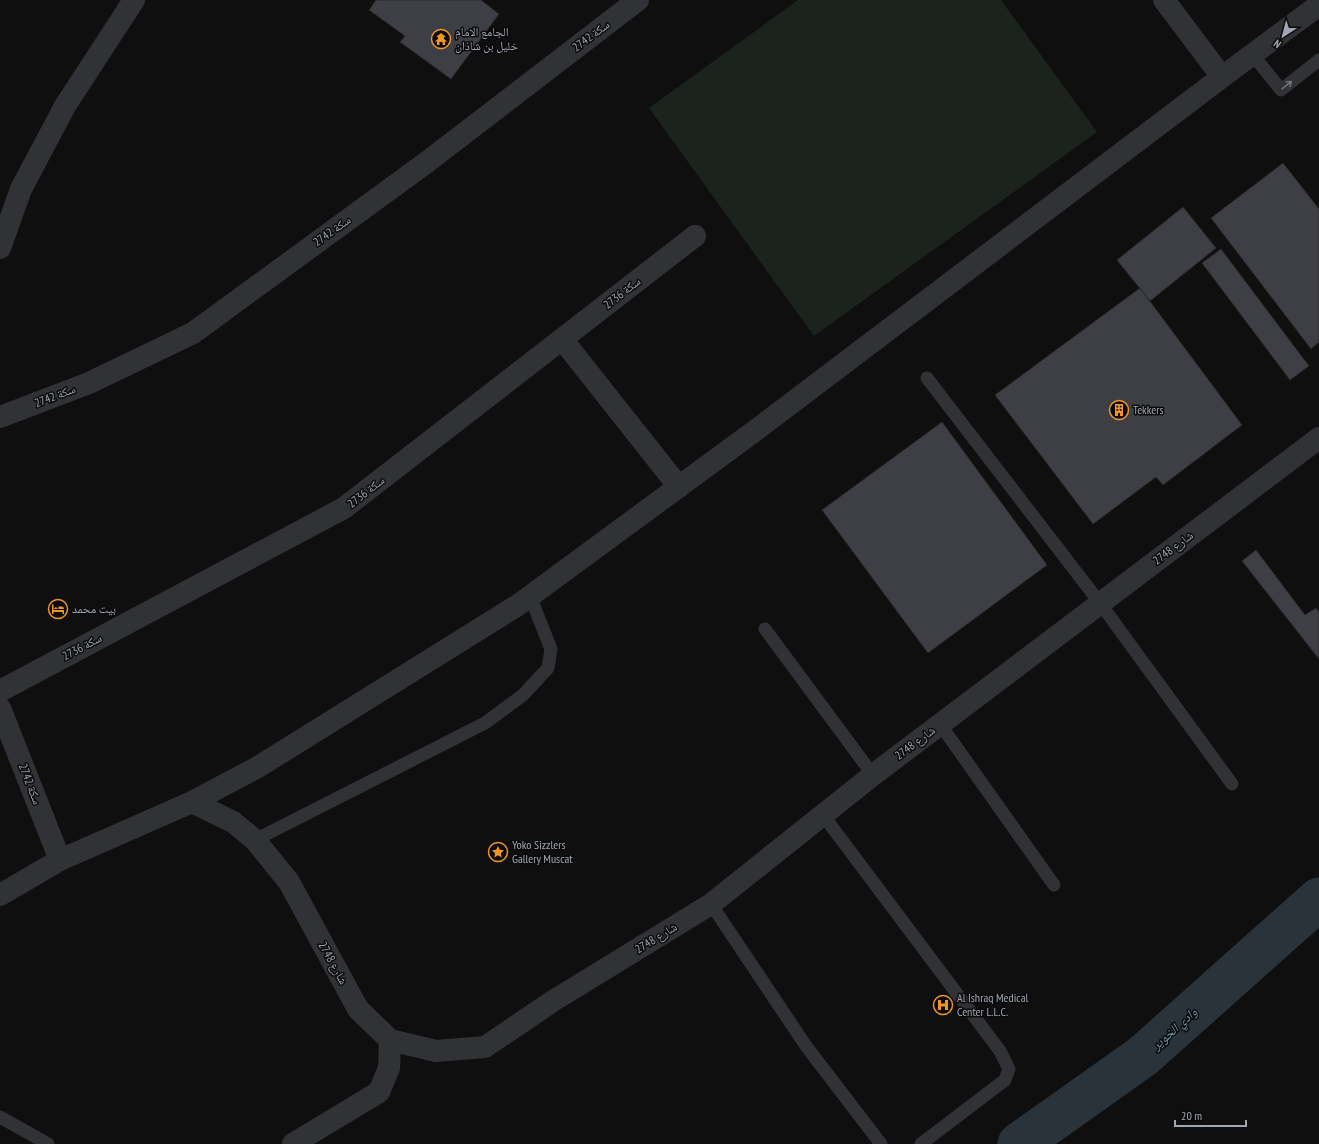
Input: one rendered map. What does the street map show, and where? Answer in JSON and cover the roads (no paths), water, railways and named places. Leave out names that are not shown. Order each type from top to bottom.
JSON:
[{"type":"street","points":[[0,248],[21,189],[65,106],[134,0]]},
{"type":"street","name":"سكة 2742","points":[[0,417],[89,383],[193,333],[427,162],[638,0]]},
{"type":"street","points":[[1164,0],[1222,77]]},
{"type":"street","points":[[0,895],[60,860],[192,802],[258,767],[530,596],[679,487],[1319,5]]},
{"type":"street","name":"سكة 2736","points":[[0,691],[344,508],[695,236]]},
{"type":"street","points":[[562,339],[679,487]]},
{"type":"street","name":"شارع 2748","points":[[192,802],[233,822],[255,840],[289,882],[358,1009],[390,1040],[436,1051],[485,1047],[553,1001],[711,904],[873,775],[1319,438]]},
{"type":"street","name":"سكة 2742","points":[[0,708],[60,860]]},
{"type":"street","points":[[293,1144],[379,1092],[389,1068],[390,1040]]},
{"type":"lane","points":[[1252,55],[1281,90],[1319,60]]},
{"type":"lane","points":[[926,378],[1100,603],[1232,784]]},
{"type":"lane","points":[[255,840],[485,723],[523,695],[548,668],[551,649],[530,596]]},
{"type":"lane","points":[[765,630],[873,775]]},
{"type":"lane","points":[[940,724],[1054,885]]},
{"type":"lane","points":[[823,815],[1000,1051],[1009,1069],[1005,1080],[921,1144]]},
{"type":"lane","points":[[711,904],[806,1046],[881,1144]]},
{"type":"lane","points":[[0,1117],[48,1144]]},
{"type":"waterway","name":"وادي الخوير","points":[[1019,1144],[1143,1056],[1319,899]]},
{"type":"place","name":"الجامع الامام خليل بن شاذان","points":[[441,39]]},
{"type":"place","name":"Tekkers","points":[[1119,410]]},
{"type":"place","name":"بيت محمد","points":[[58,609]]},
{"type":"place","name":"Yoko Sizzlers Gallery Muscat","points":[[498,852]]},
{"type":"place","name":"Al Ishraq Medical Center L.L.C.","points":[[943,1005]]}]
